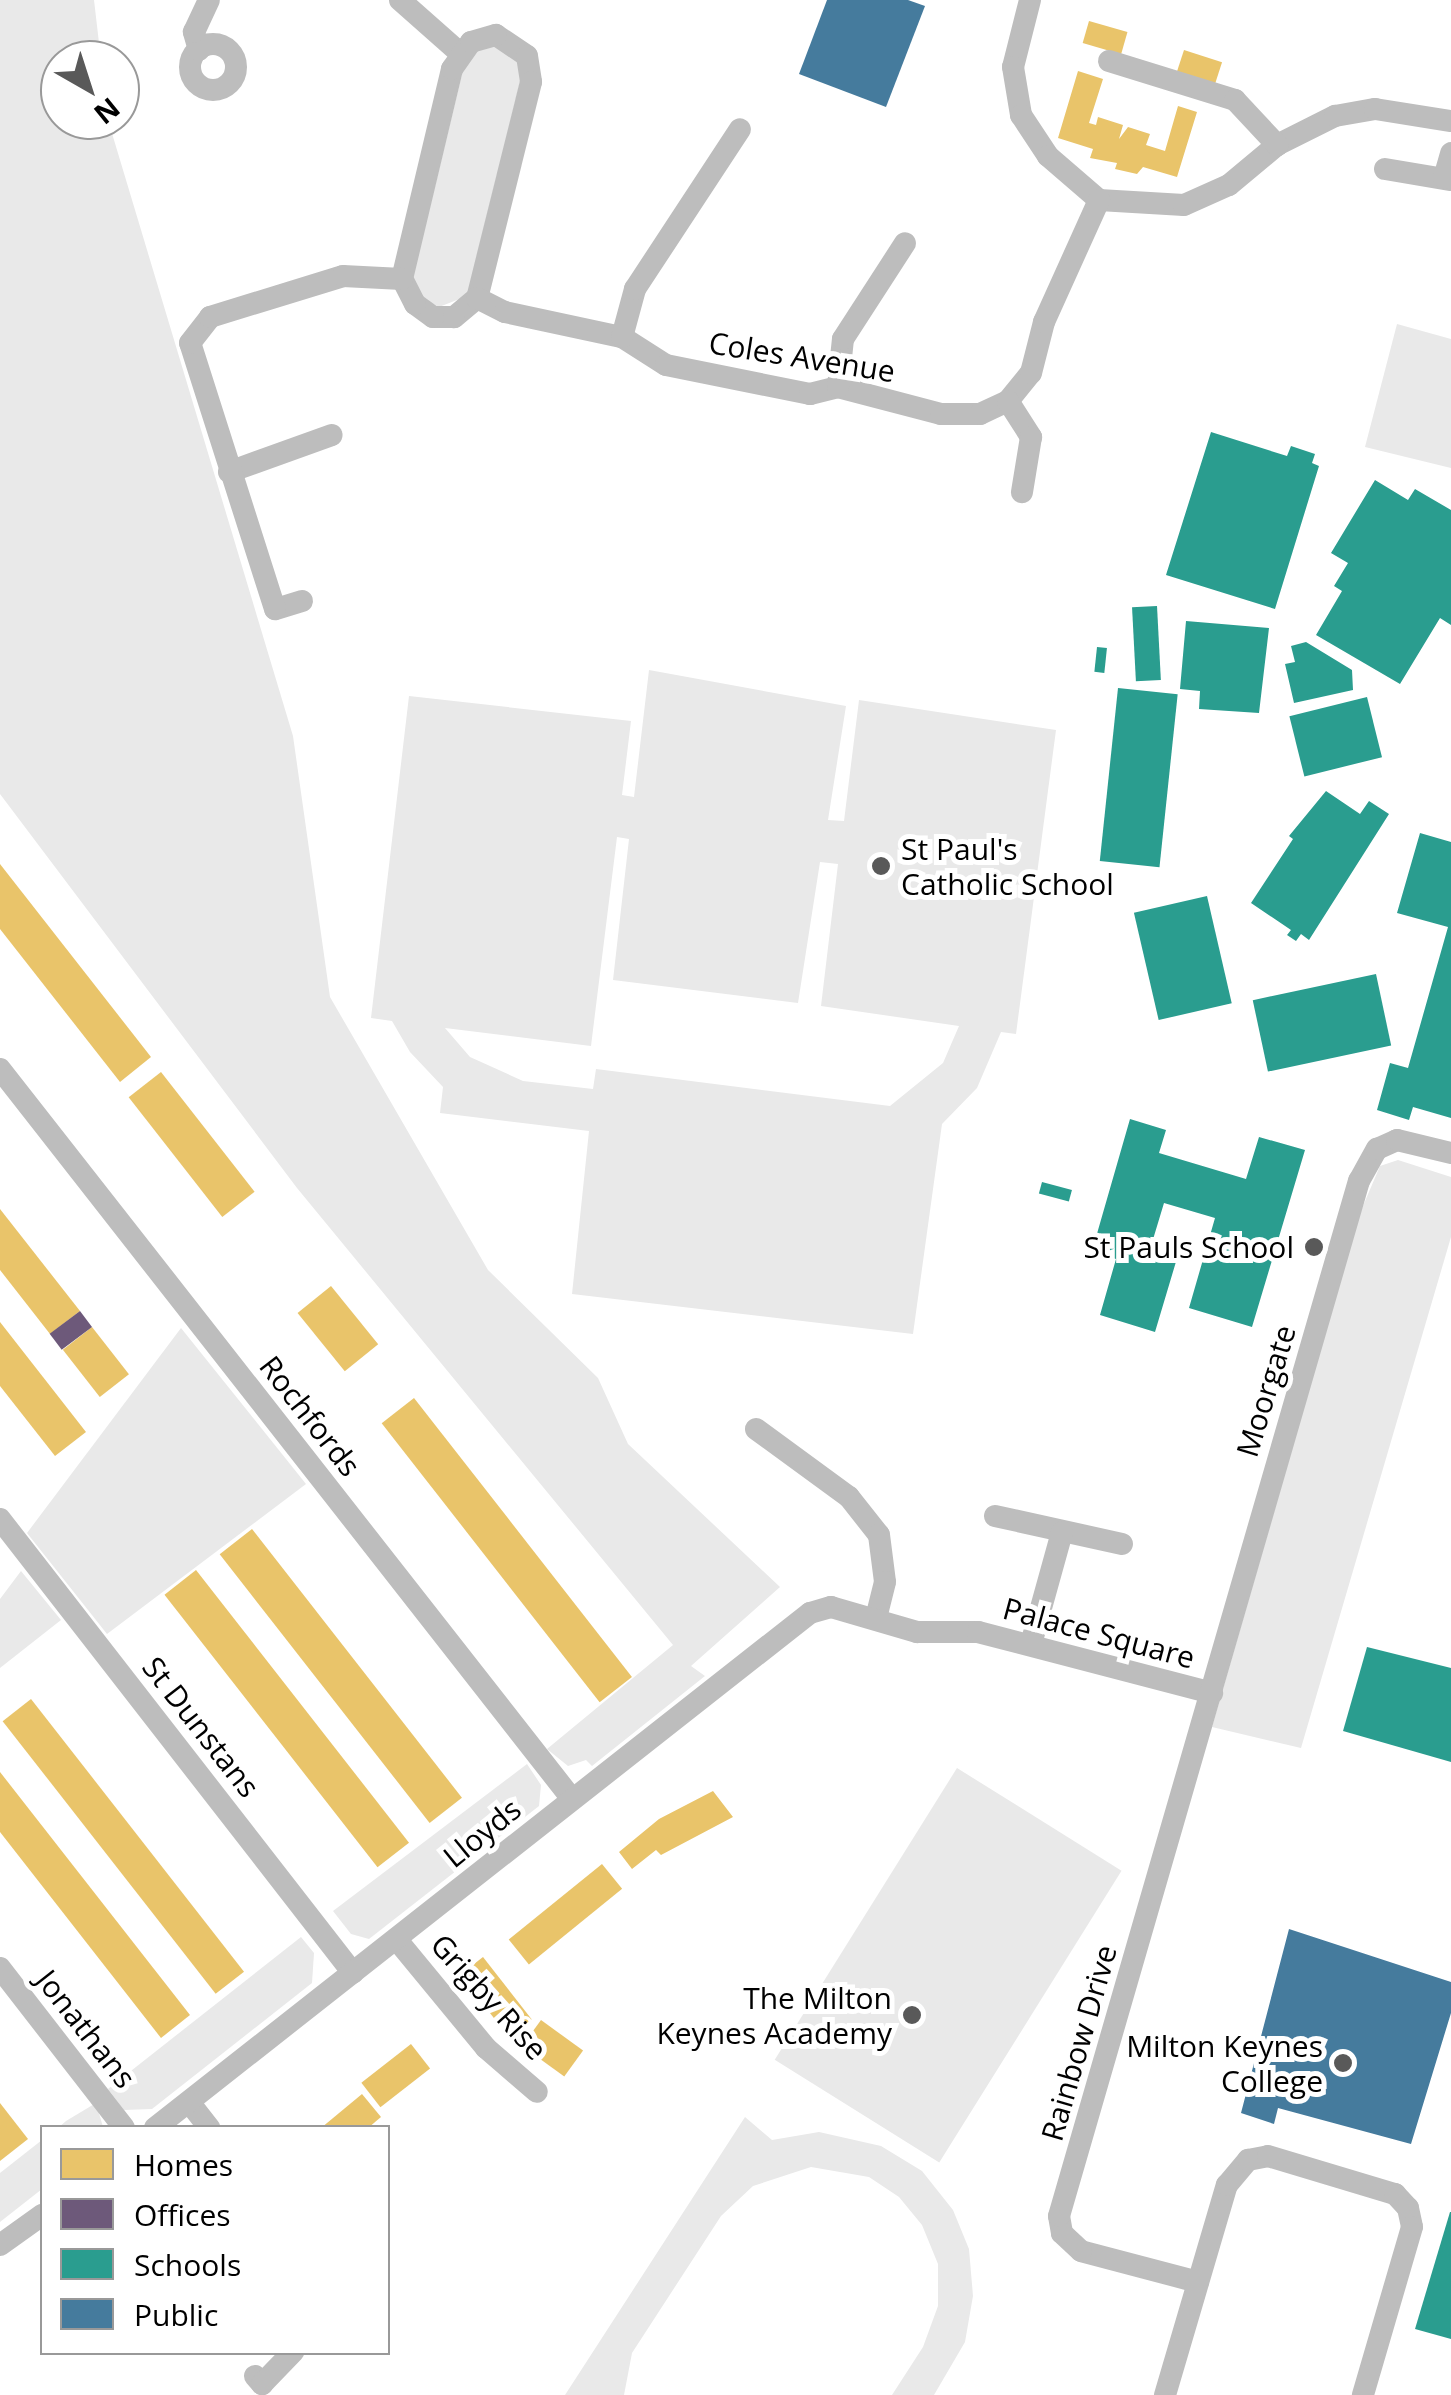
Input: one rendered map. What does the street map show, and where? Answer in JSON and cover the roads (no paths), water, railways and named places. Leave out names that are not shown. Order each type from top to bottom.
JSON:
[{"type":"street","points":[[198,50],[194,32],[210,0]]},
{"type":"street","points":[[400,0],[460,53]]},
{"type":"street","points":[[1030,0],[1013,67],[1021,114],[1048,156],[1099,200],[1184,205],[1230,185],[1276,145],[1335,116],[1375,108],[1451,121]]},
{"type":"street","points":[[496,35],[518,46],[531,68],[476,298],[454,316],[432,316],[415,304],[402,279],[460,53],[496,35]]},
{"type":"street","points":[[1109,61],[1235,100],[1276,145]]},
{"type":"street","points":[[622,336],[635,290],[740,128]]},
{"type":"street","points":[[1385,169],[1447,179],[1451,153]]},
{"type":"street","points":[[1022,492],[1031,437],[1008,401],[1031,373],[1044,322],[1099,200]]},
{"type":"street","points":[[838,387],[843,339],[905,243]]},
{"type":"street","points":[[302,601],[275,609],[190,351],[198,326],[210,317],[343,276],[402,279]]},
{"type":"street","name":"Coles Avenue","points":[[476,298],[505,312],[622,336],[666,364],[810,394],[838,387],[940,414],[980,414],[1008,401]]},
{"type":"street","points":[[229,472],[332,434]]},
{"type":"street","name":"Rochfords","points":[[0,1068],[572,1799]]},
{"type":"street","name":"Moorgate","points":[[1203,1729],[1359,1181],[1377,1149],[1396,1140],[1451,1153]]},
{"type":"street","points":[[756,1429],[849,1498],[878,1534],[885,1582],[865,1615]]},
{"type":"street","points":[[995,1516],[1122,1544]]},
{"type":"street","name":"St Dunstans","points":[[0,1519],[353,1973]]},
{"type":"street","points":[[1031,1644],[1062,1532]]},
{"type":"street","name":"Lloyds","points":[[159,2125],[398,1940],[781,1632],[821,1610],[865,1615]]},
{"type":"street","name":"Palace Square","points":[[865,1615],[917,1632],[978,1632],[1212,1693]]},
{"type":"street","name":"Rainbow Drive","points":[[1198,2282],[1081,2251],[1062,2233],[1059,2216],[1203,1729]]},
{"type":"street","name":"Grigby Rise","points":[[398,1940],[486,2048],[537,2092]]},
{"type":"street","name":"Jonathans","points":[[0,1968],[122,2125]]},
{"type":"street","points":[[189,2102],[207,2125]]},
{"type":"street","points":[[1165,2395],[1228,2186],[1248,2160],[1268,2156],[1395,2194],[1408,2208],[1412,2227],[1363,2395]]},
{"type":"street","points":[[0,2245],[40,2216]]},
{"type":"street","points":[[255,2376],[262,2384],[290,2355]]},
{"type":"place","name":"St Paul's Catholic School","points":[[881,866]]},
{"type":"place","name":"St Pauls School","points":[[1314,1247]]},
{"type":"place","name":"The Milton Keynes Academy","points":[[912,2015]]},
{"type":"place","name":"Milton Keynes College","points":[[1343,2063]]}]
